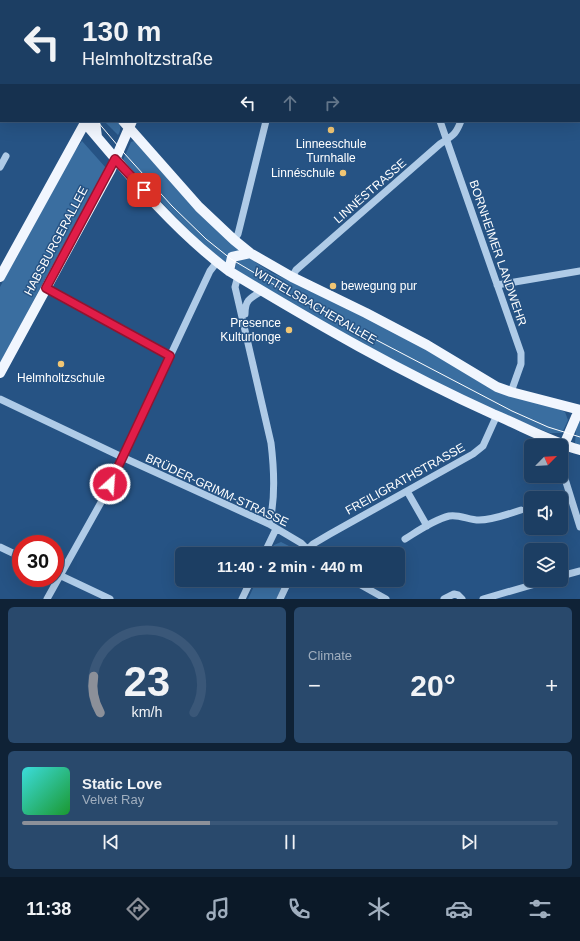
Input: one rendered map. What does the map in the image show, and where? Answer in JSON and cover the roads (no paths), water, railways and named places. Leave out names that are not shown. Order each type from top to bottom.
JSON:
[{"type":"main road","name":"WITTELSBACHERALLEE","points":[[87,122],[115,159],[176,224],[217,262],[234,274],[338,336],[388,363],[551,439]]},
{"type":"main road","points":[[1,274],[87,122]]},
{"type":"main road","name":"WITTELSBACHERALLEE","points":[[128,123],[200,207],[234,240],[250,253],[292,277],[428,345],[497,386],[511,392],[580,408]]},
{"type":"main road","name":"HABSBURGERALLEE","points":[[0,373],[115,159],[123,142],[128,123]]},
{"type":"main road","points":[[100,141],[116,145],[123,142]]},
{"type":"main road","points":[[234,274],[232,257],[250,253]]},
{"type":"main road","points":[[567,439],[580,408]]},
{"type":"main road","name":"WITTELSBACHERALLEE","points":[[568,446],[580,450]]},
{"type":"street","points":[[234,240],[238,234],[266,122]]},
{"type":"street","name":"BORNHEIMER LANDWEHR","points":[[440,122],[448,139],[497,285],[522,353],[521,364],[511,392]]},
{"type":"street","name":"LINNÉSTRASSE","points":[[292,277],[296,270],[456,132],[460,122]]},
{"type":"street","points":[[0,167],[6,156]]},
{"type":"street","points":[[64,562],[104,496],[210,271],[217,262]]},
{"type":"street","points":[[497,285],[580,271]]},
{"type":"street","points":[[234,274],[235,287],[271,443],[274,469],[269,524]]},
{"type":"street","points":[[46,288],[170,356]]},
{"type":"street","points":[[244,322],[245,306],[248,301],[262,291]]},
{"type":"street","name":"BRÜDER-GRIMM-STRASSE","points":[[0,399],[269,524],[301,543],[304,547]]},
{"type":"street","name":"FREILIGRATHSTRASSE","points":[[313,547],[330,534],[473,454],[483,446],[497,415]]},
{"type":"street","points":[[566,483],[580,527]]},
{"type":"street","points":[[408,490],[427,526]]},
{"type":"street","points":[[405,539],[448,516],[460,516],[480,520],[521,510]]},
{"type":"street","points":[[267,547],[276,529]]},
{"type":"street","points":[[0,547],[12,553]]},
{"type":"street","points":[[568,574],[580,571]]},
{"type":"street","points":[[64,577],[110,599]]},
{"type":"street","points":[[47,599],[53,587]]},
{"type":"street","points":[[242,599],[248,587]]},
{"type":"street","points":[[280,599],[286,587]]},
{"type":"street","points":[[365,587],[386,599]]},
{"type":"street","points":[[483,599],[524,587]]},
{"type":"street","points":[[444,599],[454,594],[458,595],[462,599]]},
{"type":"tram line","points":[[98,122],[172,206],[206,239],[231,259],[300,300],[512,411],[548,427],[580,437]]},
{"type":"place","name":"Linneeschule Turnhalle","points":[[331,130]]},
{"type":"place","name":"Linnéschule","points":[[343,173]]},
{"type":"place","name":"bewegung pur","points":[[333,286]]},
{"type":"place","name":"Presence Kulturlonge","points":[[289,330]]},
{"type":"place","name":"Helmholtzschule","points":[[61,364]]}]
